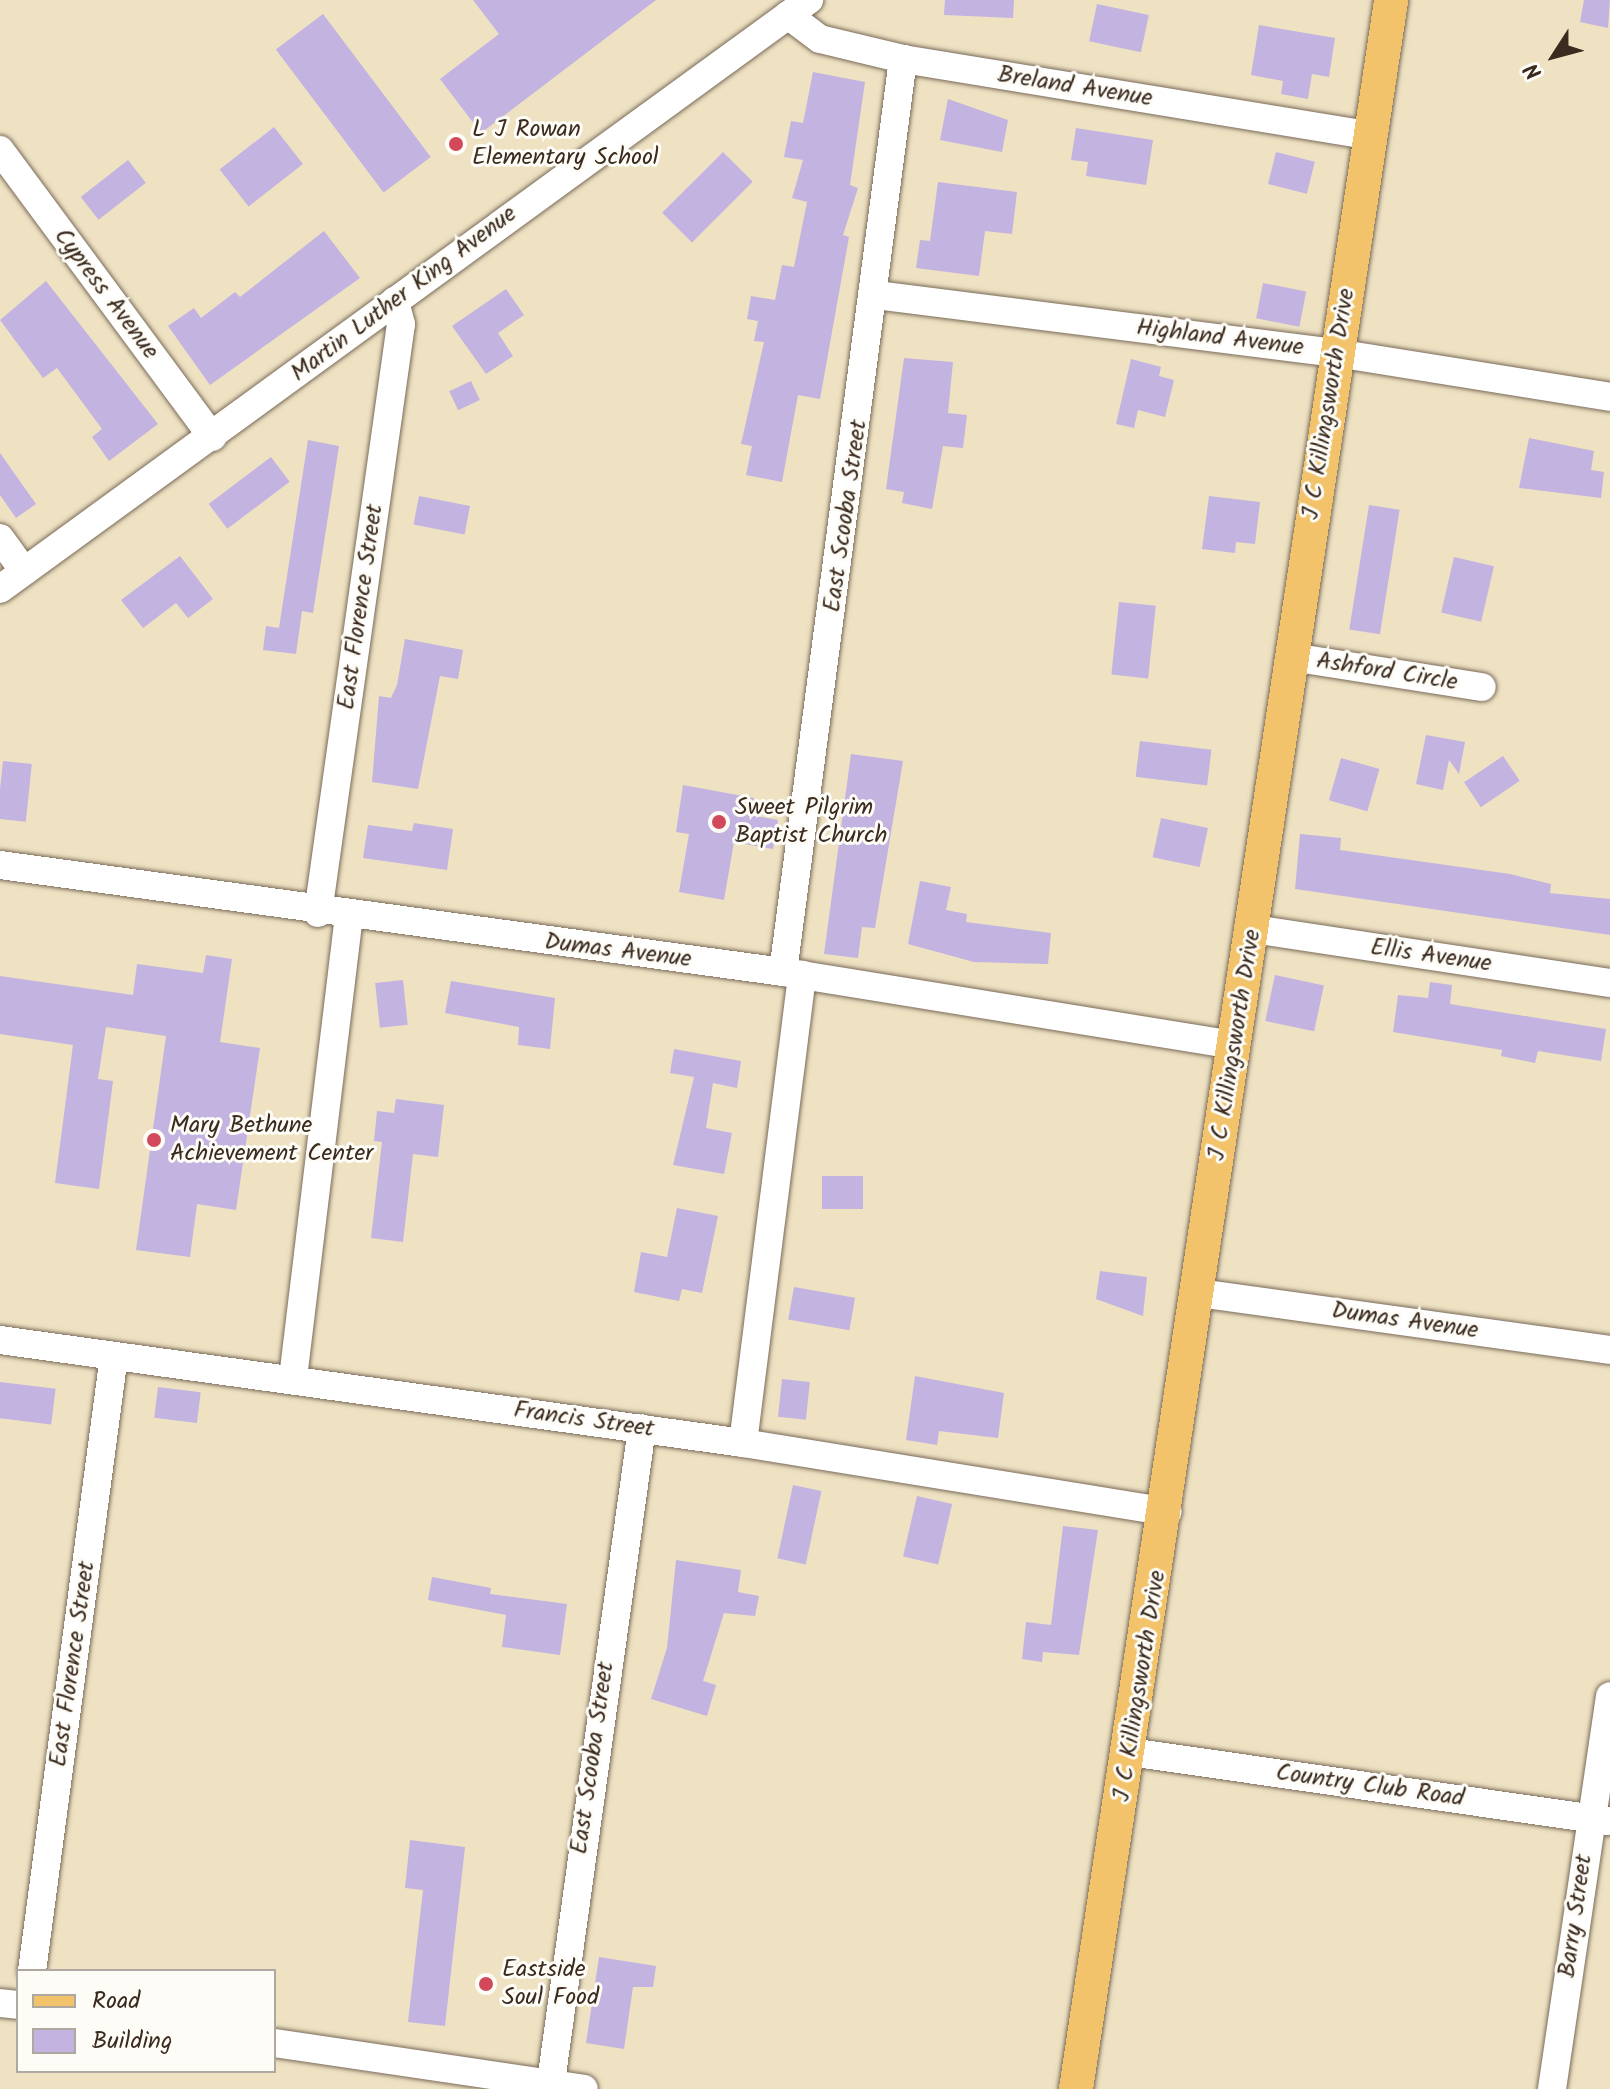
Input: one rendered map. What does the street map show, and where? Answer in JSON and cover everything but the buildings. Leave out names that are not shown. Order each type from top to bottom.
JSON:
[{"type":"main road","name":"J C Killingsworth Drive","points":[[1076,2089],[1167,1512],[1336,353],[1391,0]]},
{"type":"street","name":"Breland Avenue","points":[[798,8],[820,39],[903,59],[1371,136]]},
{"type":"street","name":"Martin Luther King Avenue","points":[[0,589],[798,8]]},
{"type":"street","name":"East Scooba Street","points":[[743,1443],[793,973],[903,59]]},
{"type":"street","name":"Cypress Avenue","points":[[0,150],[212,437]]},
{"type":"street","name":"Highland Avenue","points":[[876,295],[1336,353],[1610,397]]},
{"type":"street","name":"East Florence Street","points":[[318,913],[401,324],[395,301]]},
{"type":"street","points":[[0,538],[24,571]]},
{"type":"street","name":"Ashford Circle","points":[[1292,657],[1482,687]]},
{"type":"street","name":"Dumas Avenue","points":[[0,865],[318,913],[793,973],[1234,1045]]},
{"type":"street","points":[[293,1378],[349,917]]},
{"type":"street","name":"Ellis Avenue","points":[[1253,929],[1610,983]]},
{"type":"street","name":"Dumas Avenue","points":[[1199,1293],[1610,1350]]},
{"type":"street","name":"Francis Street","points":[[0,1340],[642,1428],[1167,1512]]},
{"type":"street","name":"East Florence Street","points":[[32,1969],[114,1356]]},
{"type":"street","name":"East Scooba Street","points":[[550,2086],[642,1428]]},
{"type":"street","name":"Barry Street","points":[[1552,2089],[1600,1819],[1610,1696]]},
{"type":"street","name":"Country Club Road","points":[[1130,1752],[1600,1819]]},
{"type":"street","points":[[276,2043],[584,2089]]},
{"type":"place","name":"L J Rowan Elementary School","points":[[456,144]]},
{"type":"place","name":"Sweet Pilgrim Baptist Church","points":[[719,822]]},
{"type":"place","name":"Mary Bethune Achievement Center","points":[[154,1140]]},
{"type":"place","name":"Eastside Soul Food","points":[[486,1984]]}]
